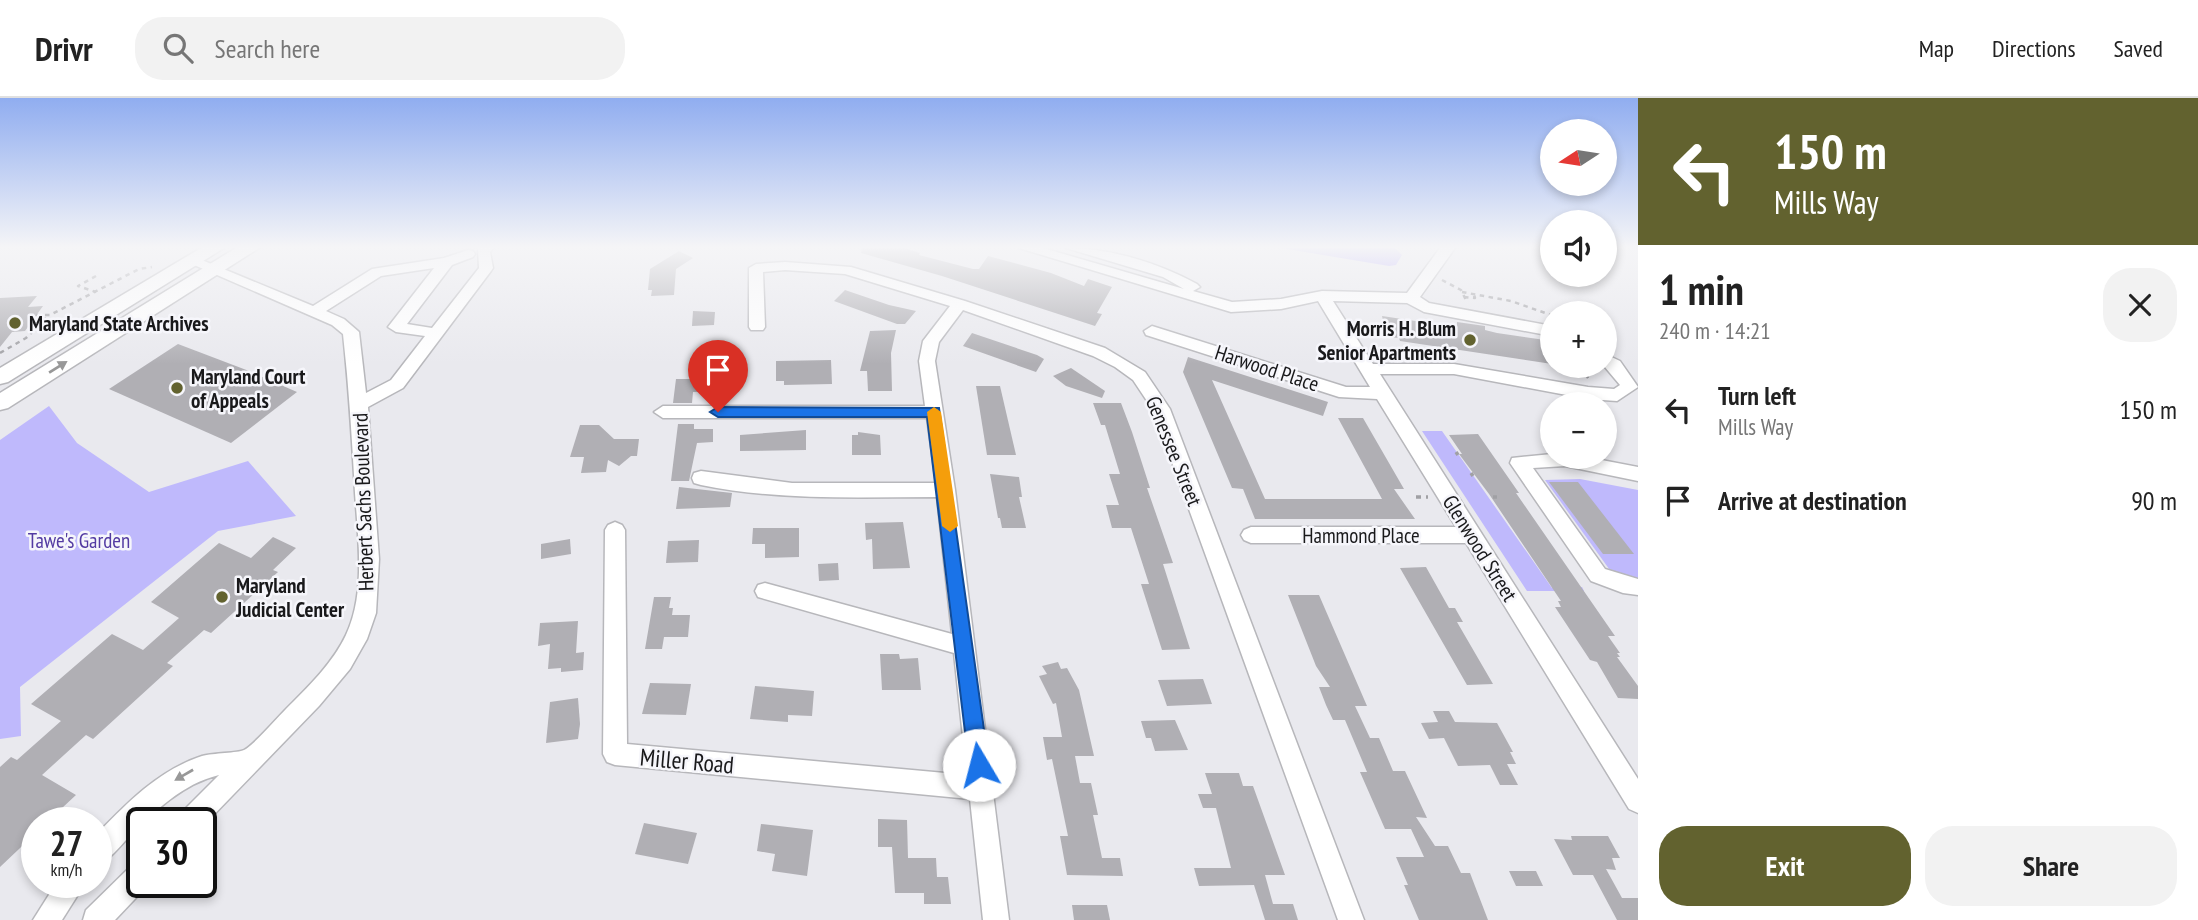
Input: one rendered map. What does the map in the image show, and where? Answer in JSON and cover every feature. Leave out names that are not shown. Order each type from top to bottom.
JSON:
[{"type":"main road","points":[[0,377],[150,286]]},
{"type":"main road","points":[[0,403],[189,286]]},
{"type":"street","name":"Herbert Sachs Boulevard","points":[[205,807],[311,699],[342,662],[361,626],[367,594],[369,559],[359,404],[351,332],[347,327],[254,286]]},
{"type":"street","points":[[425,286],[396,327],[435,333]]},
{"type":"street","points":[[359,404],[397,384],[472,286]]},
{"type":"street","name":"Genessee Street","points":[[756,286],[757,327]]},
{"type":"street","name":"Genessee Street","points":[[903,286],[960,303],[1099,352],[1139,376],[1152,391],[1165,419],[1352,920]]},
{"type":"street","points":[[1164,286],[1230,307],[1281,304],[1322,296],[1412,298],[1424,307],[1540,329]]},
{"type":"street","points":[[1191,286],[1230,307]]},
{"type":"street","points":[[1412,298],[1420,286]]},
{"type":"street","name":"Glenwood Street","points":[[1322,296],[1638,801]]},
{"type":"street","points":[[960,303],[931,341],[927,361],[946,490],[996,920]]},
{"type":"street","name":"Harwood Place","points":[[1152,331],[1345,393],[1383,393]]},
{"type":"street","points":[[1367,369],[1454,369],[1588,393],[1618,395],[1630,386],[1617,369]]},
{"type":"street","points":[[663,412],[934,412]]},
{"type":"street","points":[[1638,474],[1565,458],[1519,463],[1598,575],[1623,585],[1638,587]]},
{"type":"street","points":[[701,478],[731,485],[796,489],[946,490]]},
{"type":"street","name":"Miller Road","points":[[615,530],[615,754],[982,788]]},
{"type":"street","name":"Hammond Place","points":[[1251,536],[1471,535]]},
{"type":"street","points":[[765,591],[963,646]]},
{"type":"street","points":[[112,837],[173,782],[209,763],[226,760],[249,762]]},
{"type":"street","points":[[96,920],[126,889]]},
{"type":"street","points":[[46,920],[62,898]]},
{"type":"lane","points":[[314,312],[354,286]]},
{"type":"path","points":[[80,286],[96,292]]},
{"type":"path","points":[[0,353],[26,338],[50,315],[107,286]]},
{"type":"path","points":[[1455,286],[1462,292],[1469,309]]},
{"type":"path","points":[[1462,292],[1510,301],[1540,312]]},
{"type":"path","points":[[1464,297],[1475,298],[1473,293]]},
{"type":"path","points":[[36,315],[50,315]]},
{"type":"path","points":[[1589,378],[1592,385]]},
{"type":"path","points":[[1416,497],[1434,497]]},
{"type":"green space","name":"Tawe's Garden","points":[[49,406],[77,443],[149,492],[248,461],[296,516],[218,531],[20,687],[21,736],[0,739],[0,440]]},
{"type":"green space","points":[[1422,431],[1442,431],[1552,588],[1582,587],[1584,591],[1527,591]]},
{"type":"green space","points":[[1580,479],[1638,490],[1638,578],[1612,573],[1545,480]]},
{"type":"building","points":[[648,286],[675,286],[674,295],[651,296],[652,290],[648,290]]},
{"type":"building","points":[[974,286],[1112,287],[1097,313],[1102,314],[1095,326]]},
{"type":"building","points":[[845,290],[916,311],[905,324],[897,324],[834,301]]},
{"type":"building","name":"Maryland State Archives","points":[[37,296],[28,307],[43,306],[25,331],[12,332],[0,347],[0,298]]},
{"type":"building","points":[[693,311],[715,312],[714,325],[692,326]]},
{"type":"building","name":"Morris H. Blum Senior Apartments","points":[[1382,316],[1449,326],[1457,325],[1457,322],[1485,326],[1485,330],[1497,333],[1540,339],[1540,362],[1400,341],[1399,338],[1387,337]]},
{"type":"building","points":[[896,330],[891,353],[892,391],[868,391],[867,371],[860,371],[870,331]]},
{"type":"building","points":[[972,333],[1044,359],[1036,372],[963,346]]},
{"type":"building","points":[[178,344],[297,392],[231,443],[109,389]]},
{"type":"building","points":[[1188,357],[1328,402],[1323,416],[1212,380],[1265,499],[1382,499],[1338,418],[1363,418],[1404,489],[1394,489],[1415,519],[1255,519],[1243,489],[1232,488],[1183,372]]},
{"type":"building","points":[[831,360],[832,384],[784,385],[784,381],[776,381],[776,361]]},
{"type":"building","points":[[704,367],[723,367],[721,391],[693,392],[692,403],[673,403],[676,379],[694,379],[695,370],[704,370]]},
{"type":"building","points":[[1071,368],[1105,391],[1102,398],[1066,386],[1053,376]]},
{"type":"building","points":[[976,386],[1000,386],[1016,455],[987,455]]},
{"type":"building","points":[[1093,403],[1121,403],[1173,563],[1163,564],[1190,649],[1162,650],[1141,584],[1149,584],[1131,528],[1112,528],[1106,505],[1119,505],[1109,474],[1120,474],[1105,425],[1101,425]]},
{"type":"building","points":[[678,424],[694,424],[694,429],[713,429],[713,442],[697,443],[689,481],[671,481]]},
{"type":"building","points":[[580,425],[599,425],[614,439],[639,439],[637,456],[631,456],[619,466],[608,460],[606,472],[581,473],[584,457],[570,457]]},
{"type":"building","points":[[806,430],[806,450],[740,451],[740,435]]},
{"type":"building","points":[[858,432],[880,435],[881,455],[852,455],[852,435],[858,435]]},
{"type":"building","points":[[1478,434],[1615,636],[1608,636],[1620,653],[1617,653],[1620,657],[1617,657],[1638,686],[1638,699],[1618,698],[1597,662],[1590,660],[1555,607],[1561,607],[1558,601],[1561,601],[1459,454],[1462,454],[1449,435]]},
{"type":"building","points":[[990,474],[1019,477],[1022,497],[1019,497],[1026,528],[1002,528]]},
{"type":"building","points":[[1549,482],[1578,482],[1634,554],[1603,554]]},
{"type":"building","points":[[679,487],[732,493],[730,507],[676,509]]},
{"type":"building","points":[[903,522],[910,568],[873,569],[872,539],[866,540],[865,523]]},
{"type":"building","points":[[753,528],[799,528],[799,557],[765,558],[765,544],[752,544]]},
{"type":"building","points":[[273,537],[296,548],[273,570],[278,572],[211,633],[204,630],[167,663],[173,666],[93,739],[86,735],[42,775],[76,795],[63,807],[21,807],[21,847],[0,867],[0,767],[11,757],[17,760],[61,721],[31,704],[112,634],[143,650],[179,618],[151,602],[219,543],[251,558]]},
{"type":"building","points":[[570,539],[571,554],[541,559],[541,544]]},
{"type":"building","points":[[699,540],[698,562],[666,563],[668,541]]},
{"type":"building","points":[[838,563],[839,580],[819,581],[818,564]]},
{"type":"building","points":[[1426,567],[1449,608],[1455,608],[1463,622],[1457,622],[1493,684],[1467,685],[1400,568]]},
{"type":"building","points":[[1288,595],[1319,595],[1367,706],[1355,706],[1370,738],[1379,738],[1393,771],[1405,771],[1427,818],[1416,817],[1435,846],[1448,846],[1461,873],[1470,873],[1488,920],[1419,920],[1396,857],[1424,857],[1411,829],[1385,829],[1360,772],[1367,772],[1345,720],[1333,720],[1326,705],[1319,687],[1330,687],[1316,666]]},
{"type":"building","points":[[654,597],[671,597],[669,608],[673,608],[672,615],[690,615],[688,637],[664,637],[662,649],[645,649]]},
{"type":"building","points":[[578,621],[576,653],[584,652],[583,670],[561,672],[561,668],[548,669],[550,644],[538,646],[540,623]]},
{"type":"building","points":[[880,654],[899,654],[900,659],[918,658],[921,690],[882,690]]},
{"type":"building","points":[[1058,662],[1061,669],[1067,668],[1079,690],[1094,756],[1075,756],[1080,783],[1091,783],[1098,815],[1093,815],[1102,858],[1120,858],[1123,876],[1067,875],[1060,836],[1068,836],[1052,759],[1047,760],[1043,737],[1062,737],[1056,703],[1053,704],[1039,676],[1047,674],[1042,666]]},
{"type":"building","points":[[1203,679],[1212,704],[1167,706],[1158,680]]},
{"type":"building","points":[[650,683],[691,684],[686,715],[642,714]]},
{"type":"building","points":[[755,686],[814,691],[812,716],[788,715],[788,722],[750,719]]},
{"type":"building","points":[[578,698],[578,739],[546,743],[550,702]]},
{"type":"building","points":[[1433,711],[1449,711],[1455,722],[1497,723],[1513,752],[1510,752],[1516,764],[1507,764],[1518,785],[1500,785],[1490,765],[1458,766],[1444,738],[1429,739],[1421,723],[1438,722]]},
{"type":"building","points":[[1175,720],[1188,750],[1155,751],[1151,738],[1146,738],[1141,721]]},
{"type":"building","points":[[1205,773],[1239,773],[1243,786],[1253,786],[1285,875],[1265,875],[1273,904],[1293,904],[1298,920],[1265,920],[1254,885],[1199,886],[1194,868],[1231,868],[1216,808],[1203,808],[1198,794],[1212,794]]},
{"type":"building","points":[[878,819],[907,820],[908,858],[936,858],[937,877],[948,877],[951,904],[924,904],[924,893],[895,893],[892,847],[878,847]]},
{"type":"building","points":[[644,823],[697,833],[688,864],[635,854]]},
{"type":"building","points":[[761,824],[813,830],[807,876],[772,871],[775,854],[757,851]]},
{"type":"building","points":[[1571,836],[1608,836],[1620,858],[1612,858],[1616,870],[1606,869],[1622,898],[1638,898],[1638,920],[1617,920],[1593,875],[1573,875],[1554,839],[1572,840]]},
{"type":"building","points":[[1509,871],[1536,871],[1543,886],[1516,886]]},
{"type":"building","points":[[1072,905],[1107,905],[1110,920],[1074,920]]},
{"type":"slow traffic","points":[[934,412],[950,526]]},
{"type":"place","name":"Maryland State Archives","points":[[15,323]]},
{"type":"place","name":"Morris H. Blum Senior Apartments","points":[[1470,340]]},
{"type":"place","name":"Maryland Court of Appeals","points":[[177,388]]},
{"type":"place","name":"Maryland Judicial Center","points":[[222,597]]},
{"type":"route","points":[[718,412],[934,412],[979,765]]}]
